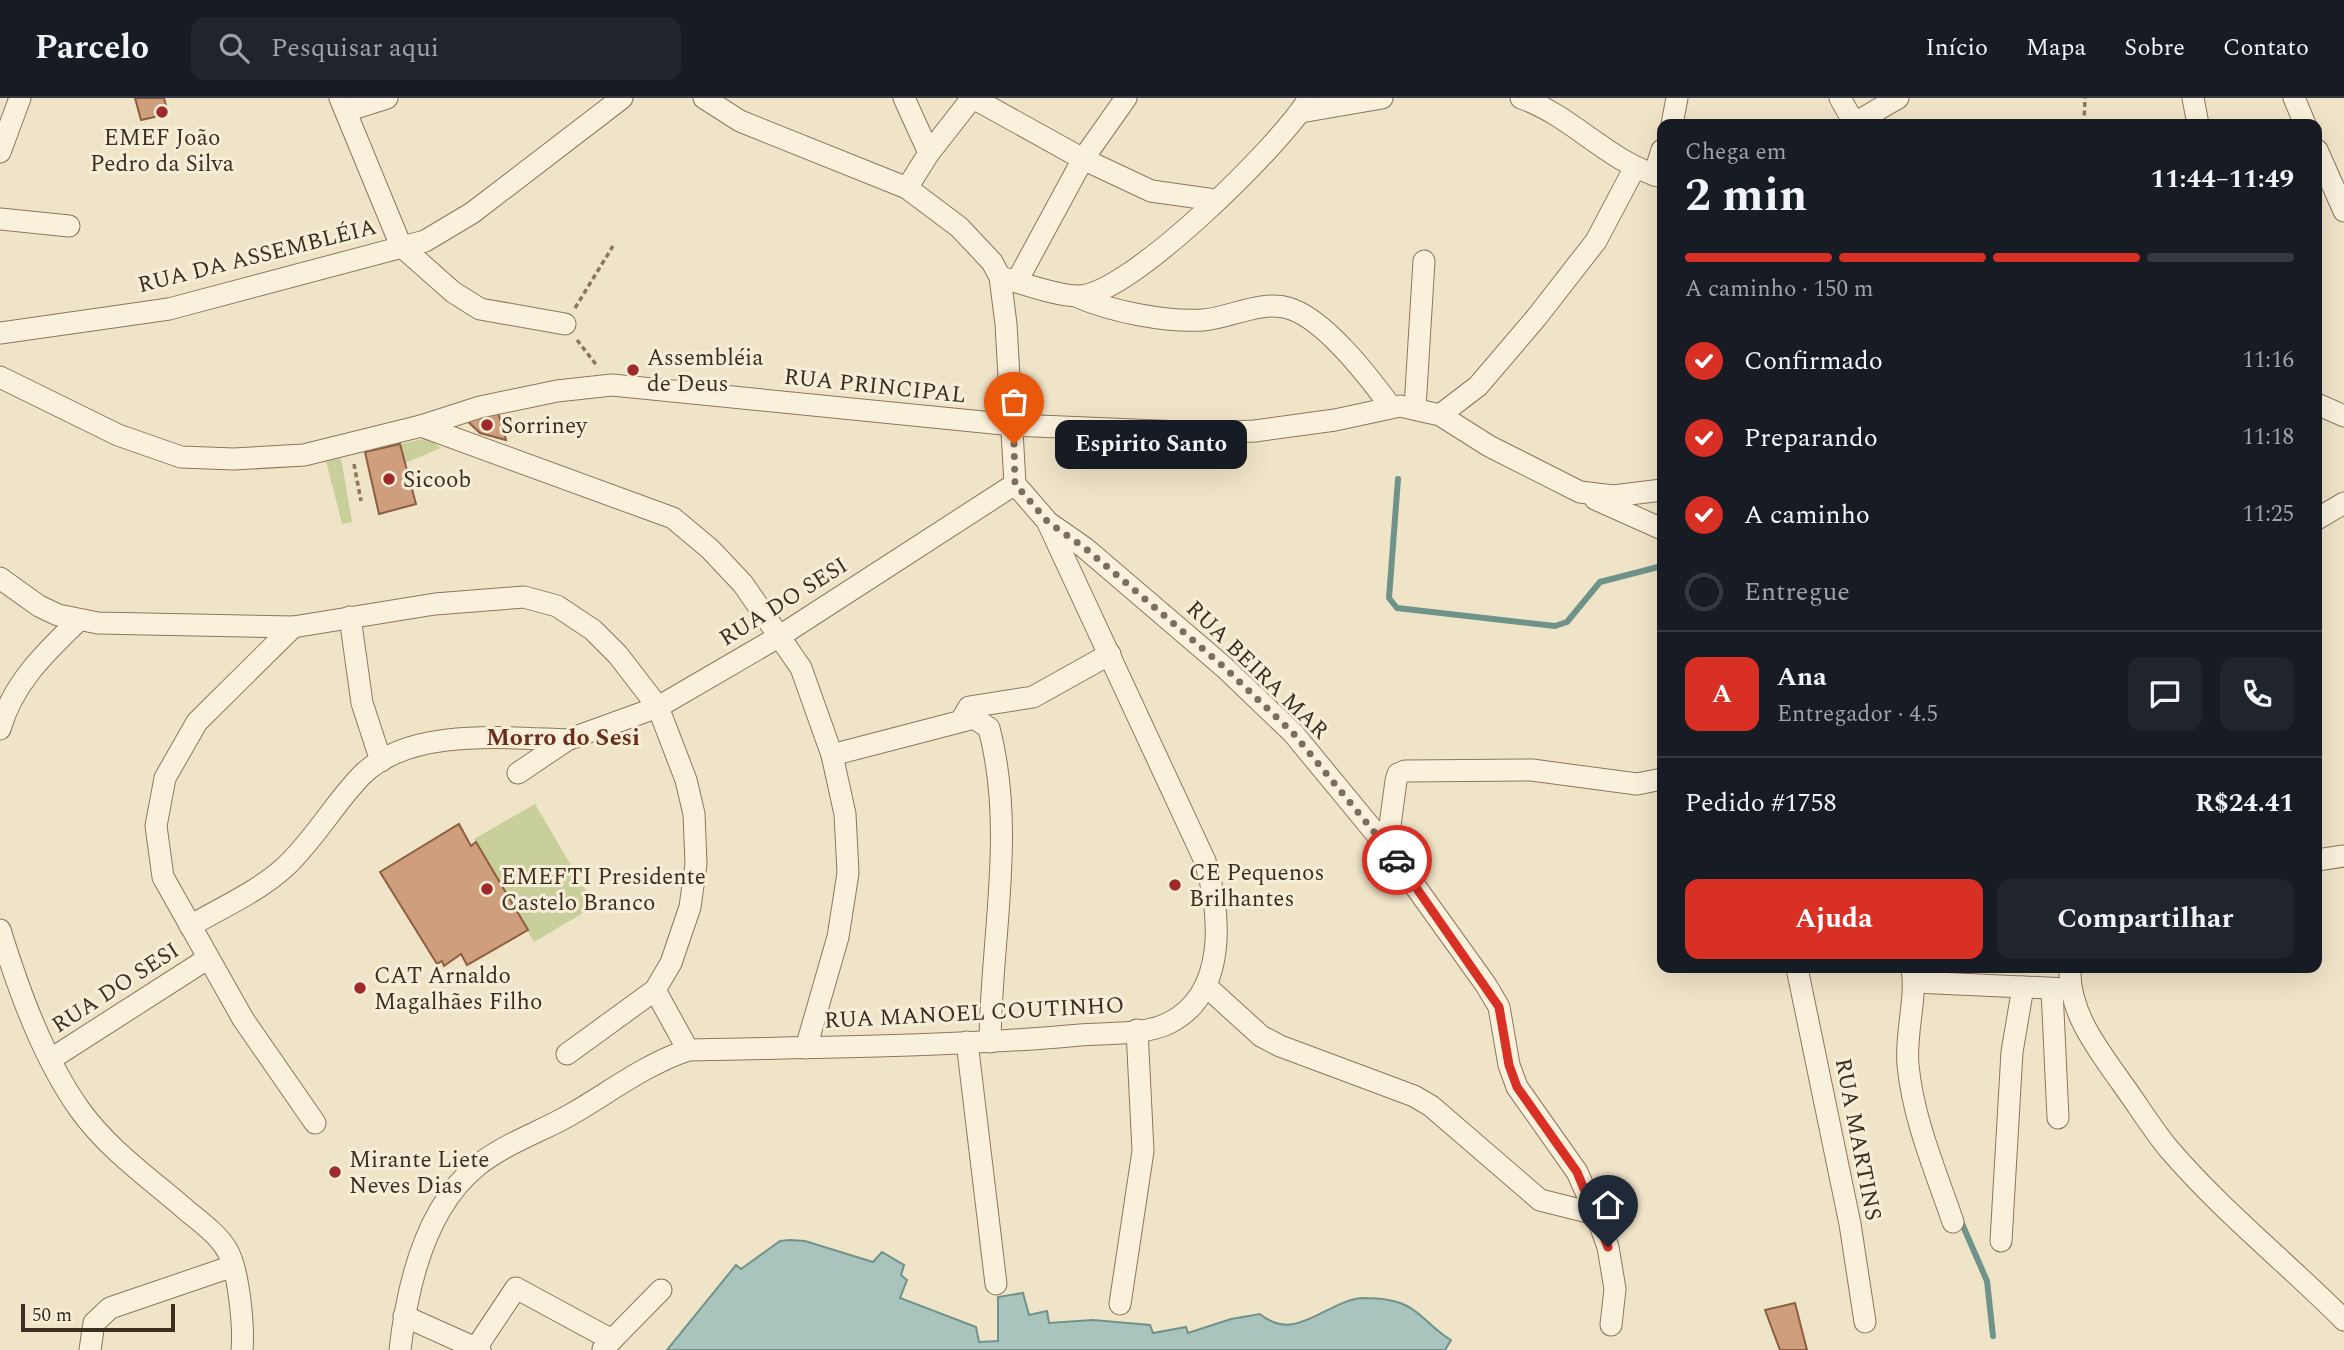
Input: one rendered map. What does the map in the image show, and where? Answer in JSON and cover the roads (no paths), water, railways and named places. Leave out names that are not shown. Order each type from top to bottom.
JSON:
[{"type":"street","points":[[0,152],[20,98]]},
{"type":"street","points":[[343,105],[387,98]]},
{"type":"street","points":[[401,246],[425,240],[472,213],[622,98]]},
{"type":"street","points":[[704,98],[740,121],[907,188],[959,227],[1009,279],[1078,297],[1110,311],[1203,320],[1266,306],[1286,307],[1318,327],[1362,367],[1391,407]]},
{"type":"street","points":[[904,98],[929,153]]},
{"type":"street","points":[[907,188],[929,153],[972,98],[1083,159],[1151,191],[1215,200]]},
{"type":"street","points":[[1015,484],[1009,279],[1083,159],[1126,98]]},
{"type":"street","points":[[1078,297],[1108,289],[1137,271],[1249,169],[1305,105],[1382,98]]},
{"type":"street","points":[[1440,415],[1478,386],[1536,318],[1650,174],[1546,106],[1521,98]]},
{"type":"street","points":[[1673,119],[1677,98]]},
{"type":"street","points":[[1840,98],[1851,119]]},
{"type":"street","points":[[1862,119],[1898,98]]},
{"type":"street","points":[[2193,98],[2196,119]]},
{"type":"street","points":[[2294,98],[2303,119]]},
{"type":"street","name":"RUA DA ASSEMBLÉIA","points":[[343,105],[401,246],[453,292],[480,309],[565,324]]},
{"type":"street","points":[[2322,161],[2344,211]]},
{"type":"street","points":[[0,219],[69,226]]},
{"type":"street","name":"RUA DA ASSEMBLÉIA","points":[[0,333],[169,309],[401,246]]},
{"type":"street","points":[[1415,408],[1424,261]]},
{"type":"street","name":"RUA PRINCIPAL","points":[[0,377],[118,435],[181,457],[234,459],[304,454],[421,426],[480,407],[556,391],[612,386],[1013,425],[1205,433],[1255,431],[1335,420],[1391,407],[1415,408],[1440,415],[1489,446],[1580,492],[1613,496],[1657,491]]},
{"type":"street","points":[[2322,406],[2344,416]]},
{"type":"street","points":[[421,426],[673,519],[710,549],[743,584],[801,668],[832,755],[845,814],[848,873],[838,937],[806,1048]]},
{"type":"street","name":"RUA MANOEL COUTINHO","points":[[400,1350],[404,1316],[424,1241],[459,1183],[477,1166],[572,1114],[656,1061],[688,1051],[990,1042],[1136,1030],[1169,1023],[1193,1004],[1206,986],[1215,952],[1217,918],[1213,885],[1205,860],[1048,522],[1015,484]]},
{"type":"street","name":"RUA DO SESI","points":[[518,773],[567,740],[658,707],[780,636],[1015,484]]},
{"type":"street","points":[[1580,492],[1657,527]]},
{"type":"street","points":[[2322,516],[2344,503]]},
{"type":"street","name":"RUA BEIRA MAR","points":[[1048,522],[1085,548],[1214,658],[1293,733],[1387,847],[1486,985],[1499,1007],[1509,1065],[1517,1087],[1577,1172],[1596,1214],[1608,1247],[1615,1289],[1611,1325]]},
{"type":"street","points":[[0,578],[39,606],[78,621],[293,626],[492,598],[524,597],[557,606],[601,638],[658,707],[686,780],[694,814],[696,864],[690,908],[671,963],[655,990],[567,1054]]},
{"type":"street","points":[[350,617],[362,703],[381,761]]},
{"type":"street","points":[[0,729],[5,710],[29,670],[78,621]]},
{"type":"street","points":[[293,626],[197,722],[165,778],[156,826],[163,877],[243,1019],[315,1123]]},
{"type":"street","points":[[961,721],[969,707],[1033,697],[1110,654]]},
{"type":"street","points":[[832,755],[974,718],[989,728],[1001,814],[1001,880],[990,1042]]},
{"type":"street","name":"RUA DO SESI","points":[[190,926],[285,866],[363,773],[381,761],[443,740],[488,737],[567,740]]},
{"type":"street","points":[[1387,847],[1396,781],[1398,774],[1405,771],[1532,770],[1625,783],[1657,780]]},
{"type":"street","points":[[2322,859],[2344,856]]},
{"type":"street","points":[[0,929],[13,971],[51,1059],[80,1110],[114,1148],[228,1250],[233,1266],[242,1350]]},
{"type":"street","name":"RUA DO SESI","points":[[51,1059],[207,959]]},
{"type":"street","name":"RUA MARTINS","points":[[1798,973],[1850,1224],[1864,1322]]},
{"type":"street","points":[[2058,1118],[2060,989],[2068,973]]},
{"type":"street","points":[[1953,1222],[1915,1103],[1908,1065],[1913,975],[2060,989]]},
{"type":"street","points":[[1206,986],[1261,1036],[1280,1046],[1414,1096],[1431,1106],[1540,1200],[1596,1214]]},
{"type":"street","points":[[2001,1241],[2012,1052],[2022,987]]},
{"type":"street","points":[[2060,989],[2102,1056],[2167,1146],[2197,1179],[2344,1320]]},
{"type":"street","points":[[655,990],[688,1051]]},
{"type":"street","points":[[1120,1304],[1143,1151],[1136,1030]]},
{"type":"street","points":[[967,1042],[996,1283]]},
{"type":"street","points":[[90,1350],[94,1323],[110,1308],[233,1266]]},
{"type":"street","points":[[404,1316],[478,1349],[516,1288],[607,1345],[661,1290]]},
{"type":"water","points":[[780,1241],[805,1241],[873,1262],[882,1252],[904,1265],[901,1275],[907,1280],[900,1298],[976,1327],[979,1342],[998,1341],[998,1297],[1023,1293],[1029,1315],[1047,1311],[1049,1323],[1093,1320],[1150,1325],[1153,1333],[1186,1327],[1188,1333],[1231,1319],[1260,1314],[1285,1325],[1310,1319],[1348,1301],[1361,1298],[1382,1299],[1407,1306],[1451,1340],[1445,1350],[667,1350],[736,1265],[741,1269]]},
{"type":"waterway","points":[[1398,479],[1389,598],[1397,608],[1555,626],[1567,622],[1600,582],[1657,567]]},
{"type":"waterway","points":[[1960,1219],[1987,1281],[1993,1336]]},
{"type":"place","name":"EMEF João Pedro da Silva","points":[[162,112]]},
{"type":"place","name":"Assembléia de Deus","points":[[633,370]]},
{"type":"place","name":"Sorriney","points":[[487,425]]},
{"type":"place","name":"Espirito Santo","points":[[1014,444]]},
{"type":"place","name":"Sicoob","points":[[389,479]]},
{"type":"place","name":"CE Pequenos Brilhantes","points":[[1175,885]]},
{"type":"place","name":"EMEFTI Presidente Castelo Branco","points":[[487,889]]},
{"type":"place","name":"CAT Arnaldo Magalhães Filho","points":[[360,988]]},
{"type":"place","name":"Mirante Liete Neves Dias","points":[[335,1172]]},
{"type":"district","name":"Morro do Sesi","points":[[563,737]]}]
